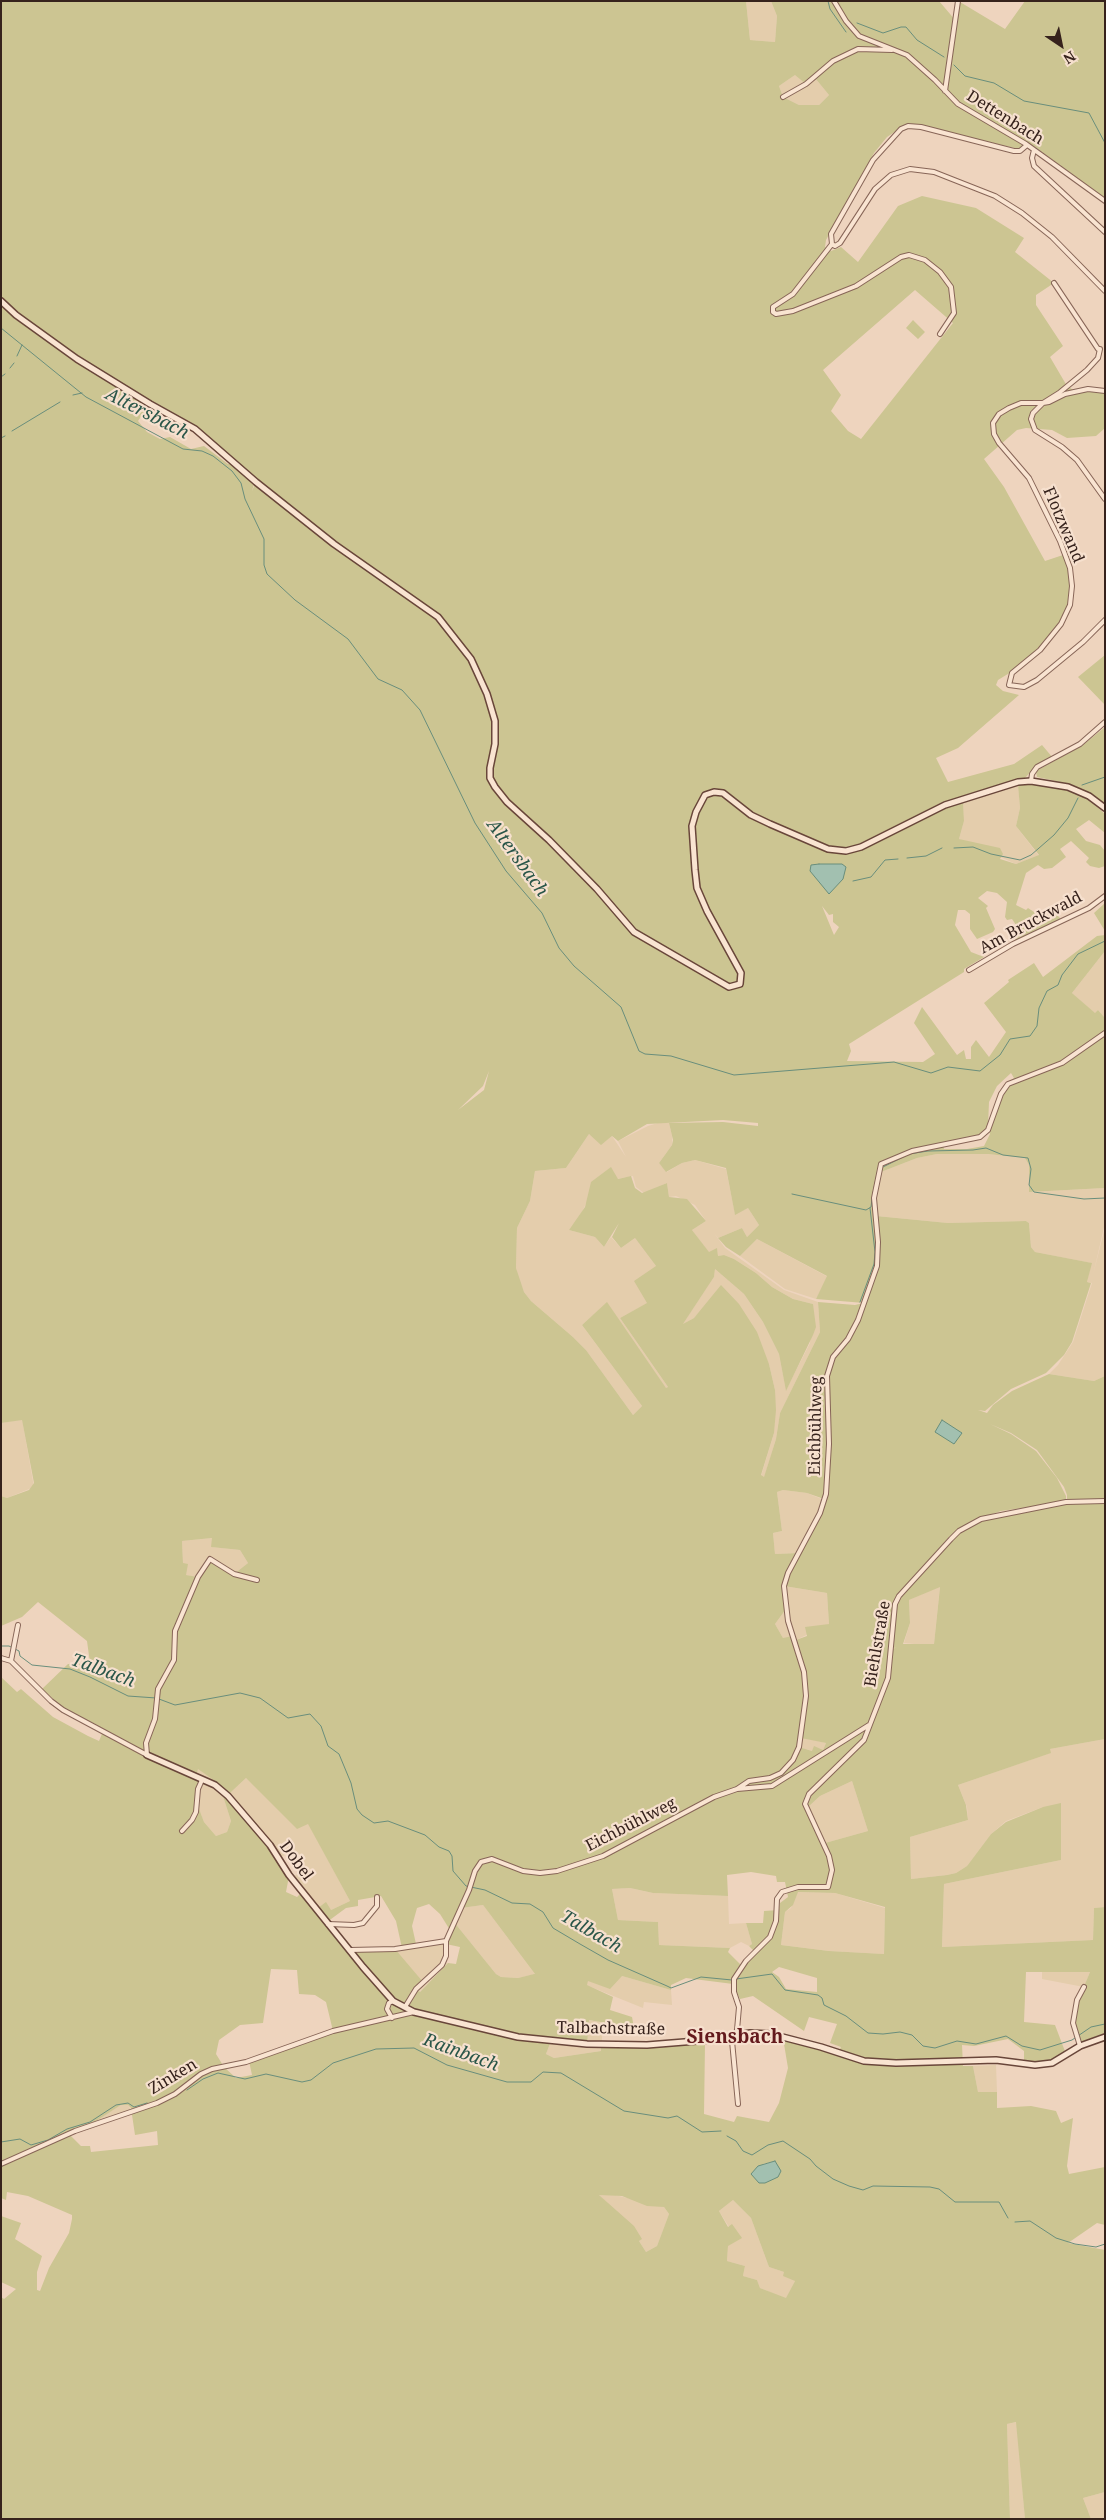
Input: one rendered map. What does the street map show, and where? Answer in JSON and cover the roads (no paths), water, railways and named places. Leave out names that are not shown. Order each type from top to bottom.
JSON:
[{"type":"street","name":"Dettenbach","points":[[834,1],[846,21],[859,36],[896,50],[920,65],[958,104],[974,116],[1034,150],[1105,201]]},
{"type":"street","points":[[945,91],[958,1]]},
{"type":"street","name":"Dettenbach","points":[[783,97],[806,84],[833,62],[858,49],[870,47],[896,50]]},
{"type":"street","points":[[940,334],[954,314],[951,287],[940,272],[925,260],[909,255],[901,256],[856,286],[781,315],[773,312],[773,307],[793,294],[832,244],[831,234],[874,160],[901,128],[908,126],[921,127],[1014,151],[1020,151],[1027,146]]},
{"type":"street","points":[[1034,150],[1032,158],[1034,166],[1105,232]]},
{"type":"street","points":[[832,244],[835,246],[840,243],[867,200],[886,178],[910,169],[934,172],[996,196],[1022,213],[1052,237],[1105,291]]},
{"type":"street","points":[[1054,283],[1098,349],[1100,349],[1098,358],[1087,370],[1043,403],[1033,413],[1032,425],[1041,434],[1062,447],[1077,460],[1105,499]]},
{"type":"street","points":[[1,301],[16,315],[77,359],[195,429],[256,482],[334,544],[438,617],[463,647],[487,694],[495,721],[495,744],[490,768],[490,778],[494,787],[507,802],[549,840],[591,883],[634,932],[729,987],[740,984],[741,973],[707,912],[697,888],[692,826],[696,812],[705,795],[714,792],[723,793],[751,815],[770,824],[828,849],[846,851],[861,847],[945,805],[1001,786],[1031,781],[1068,787],[1089,796],[1105,808]]},
{"type":"street","points":[[1043,403],[1075,391],[1088,389],[1105,391]]},
{"type":"street","name":"Flotzwand","points":[[1043,403],[1021,403],[999,414],[993,423],[994,434],[1029,478],[1060,541],[1070,568],[1072,596],[1061,624],[1040,650],[1012,673],[1009,684],[1024,687],[1037,680],[1083,642],[1105,620]]},
{"type":"street","points":[[1031,781],[1032,774],[1037,767],[1080,744],[1105,722]]},
{"type":"street","name":"Am Bruckwald","points":[[969,970],[1014,944],[1089,908],[1105,896]]},
{"type":"street","name":"Eichbühlweg","points":[[405,2007],[416,1989],[442,1965],[446,1956],[446,1941],[469,1890],[478,1864],[487,1859],[492,1859],[523,1871],[557,1871],[603,1856],[714,1797],[737,1789],[749,1781],[770,1778],[781,1773],[793,1760],[799,1747],[806,1696],[804,1672],[788,1620],[784,1586],[788,1573],[820,1513],[826,1494],[829,1444],[827,1376],[833,1357],[848,1339],[858,1320],[877,1266],[878,1242],[874,1198],[881,1164],[921,1149],[980,1136],[988,1130],[1001,1094],[1008,1084],[1062,1063],[1105,1033]]},
{"type":"street","name":"Biehlstraße","points":[[738,2104],[733,2036],[737,2030],[740,2016],[734,1980],[746,1961],[770,1937],[776,1921],[777,1899],[782,1892],[798,1887],[828,1887],[832,1870],[829,1856],[805,1804],[809,1794],[864,1740],[888,1678],[896,1600],[955,1535],[981,1519],[1002,1513],[1066,1502],[1105,1500]]},
{"type":"street","points":[[147,1755],[146,1743],[155,1720],[156,1695],[174,1660],[175,1631],[198,1577],[210,1559],[234,1574],[257,1580]]},
{"type":"street","points":[[10,1661],[18,1625]]},
{"type":"street","name":"Dobel","points":[[1,1658],[10,1661],[51,1701],[63,1710],[147,1755],[215,1785],[228,1796],[270,1845],[289,1875],[328,1924],[393,2001],[405,2007]]},
{"type":"street","points":[[737,1789],[752,1789],[778,1783],[870,1724]]},
{"type":"street","points":[[135,1747],[146,1743]]},
{"type":"street","points":[[182,1831],[192,1820],[196,1812],[198,1789],[202,1780]]},
{"type":"street","points":[[749,1781],[752,1789]]},
{"type":"street","points":[[328,1924],[354,1925],[363,1923],[377,1906],[377,1897]]},
{"type":"street","points":[[350,1950],[385,1950],[446,1941]]},
{"type":"street","points":[[1080,2046],[1073,2023],[1077,2000],[1084,1987]]},
{"type":"street","points":[[392,2018],[387,2009],[389,2003],[393,2001]]},
{"type":"street","name":"Talbachstraße","points":[[405,2007],[414,2012],[518,2037],[587,2044],[647,2045],[750,2033],[771,2034],[821,2046],[864,2061],[896,2063],[996,2060],[1035,2065],[1045,2064],[1052,2063],[1080,2046],[1105,2037]]},
{"type":"street","name":"Zinken","points":[[1,2164],[75,2131],[157,2103],[175,2094],[201,2074],[212,2069],[249,2061],[333,2031],[414,2012]]},
{"type":"waterway","points":[[828,1],[830,9],[846,32]]},
{"type":"waterway","points":[[857,23],[883,33],[906,27],[917,40],[944,57]]},
{"type":"waterway","points":[[954,65],[965,76],[994,83],[1024,101],[1089,113],[1105,143]]},
{"type":"waterway","name":"Altersbach","points":[[1,328],[86,397],[183,449],[202,451],[213,456],[232,471],[241,483],[245,499],[264,539],[264,565],[267,574],[295,600],[348,639],[378,679],[402,690],[420,710],[475,823],[506,871],[542,913],[559,948],[574,966],[621,1007],[639,1051],[645,1054],[671,1056],[734,1075],[894,1062],[931,1073],[948,1067],[980,1071],[1000,1055],[1010,1039],[1030,1036],[1037,1026],[1039,1008],[1047,991],[1058,985],[1062,975],[1078,954],[1105,941]]},
{"type":"waterway","points":[[17,356],[22,345]]},
{"type":"waterway","points":[[10,368],[14,363]]},
{"type":"waterway","points":[[1,377],[5,374]]},
{"type":"waterway","name":"Altersbach","points":[[73,395],[82,393]]},
{"type":"waterway","points":[[12,431],[60,402]]},
{"type":"waterway","points":[[1,438],[5,436]]},
{"type":"waterway","points":[[1082,785],[1105,777]]},
{"type":"waterway","points":[[954,848],[973,847],[991,854],[1020,860],[1031,855],[1054,835],[1068,818],[1078,798]]},
{"type":"waterway","points":[[907,858],[926,856],[942,848]]},
{"type":"waterway","points":[[853,881],[871,877],[885,860],[898,859]]},
{"type":"waterway","points":[[883,1167],[909,1154],[928,1151],[986,1148],[1003,1155],[1028,1158],[1031,1169],[1029,1185],[1034,1192],[1084,1199],[1105,1198]]},
{"type":"waterway","points":[[873,1193],[878,1169]]},
{"type":"waterway","points":[[792,1194],[866,1210],[871,1207],[872,1199]]},
{"type":"waterway","points":[[860,1302],[874,1264],[875,1252],[870,1208]]},
{"type":"waterway","name":"Talbach","points":[[1,1646],[9,1646],[19,1651],[20,1656],[32,1665],[70,1669],[128,1696],[156,1698]]},
{"type":"waterway","name":"Talbach","points":[[159,1699],[175,1705],[240,1693],[260,1698],[288,1718],[310,1714],[321,1726],[328,1746],[339,1754],[351,1783],[357,1809],[362,1815],[374,1823],[388,1821],[425,1835],[439,1847],[449,1851],[452,1856],[453,1871],[466,1886],[485,1890],[512,1903],[530,1904],[543,1912],[553,1928],[608,1960],[671,1988],[701,1977],[732,1980]]},
{"type":"waterway","name":"Talbach","points":[[736,1979],[772,1974],[785,1990],[818,1995],[822,1998],[824,2005],[846,2016],[868,2033],[900,2032],[912,2035],[923,2046],[935,2048],[957,2041],[976,2044],[1006,2036],[1022,2046],[1040,2050],[1072,2040],[1091,2027],[1105,2024]]},
{"type":"waterway","name":"Rainbach","points":[[187,2090],[203,2079],[218,2073],[245,2079],[266,2074],[302,2082],[311,2080],[333,2063],[376,2049],[414,2048],[447,2065],[507,2082],[531,2082],[543,2072],[561,2073],[624,2111],[668,2118],[677,2116],[702,2132],[721,2131]]},
{"type":"waterway","name":"Rainbach","points":[[1,2142],[20,2139],[31,2145],[48,2140],[67,2129],[90,2122],[116,2105],[128,2103],[134,2107],[147,2103]]},
{"type":"waterway","name":"Rainbach","points":[[727,2136],[736,2141],[743,2151],[752,2155],[768,2145],[783,2141],[810,2159],[833,2179],[849,2186],[863,2190],[873,2186],[930,2187],[939,2189],[955,2202],[999,2202],[1008,2218]]},
{"type":"waterway","name":"Rainbach","points":[[1015,2222],[1030,2221],[1056,2238],[1075,2244],[1096,2247],[1105,2244]]},
{"type":"district","name":"Siensbach","points":[[735,2038]]}]
